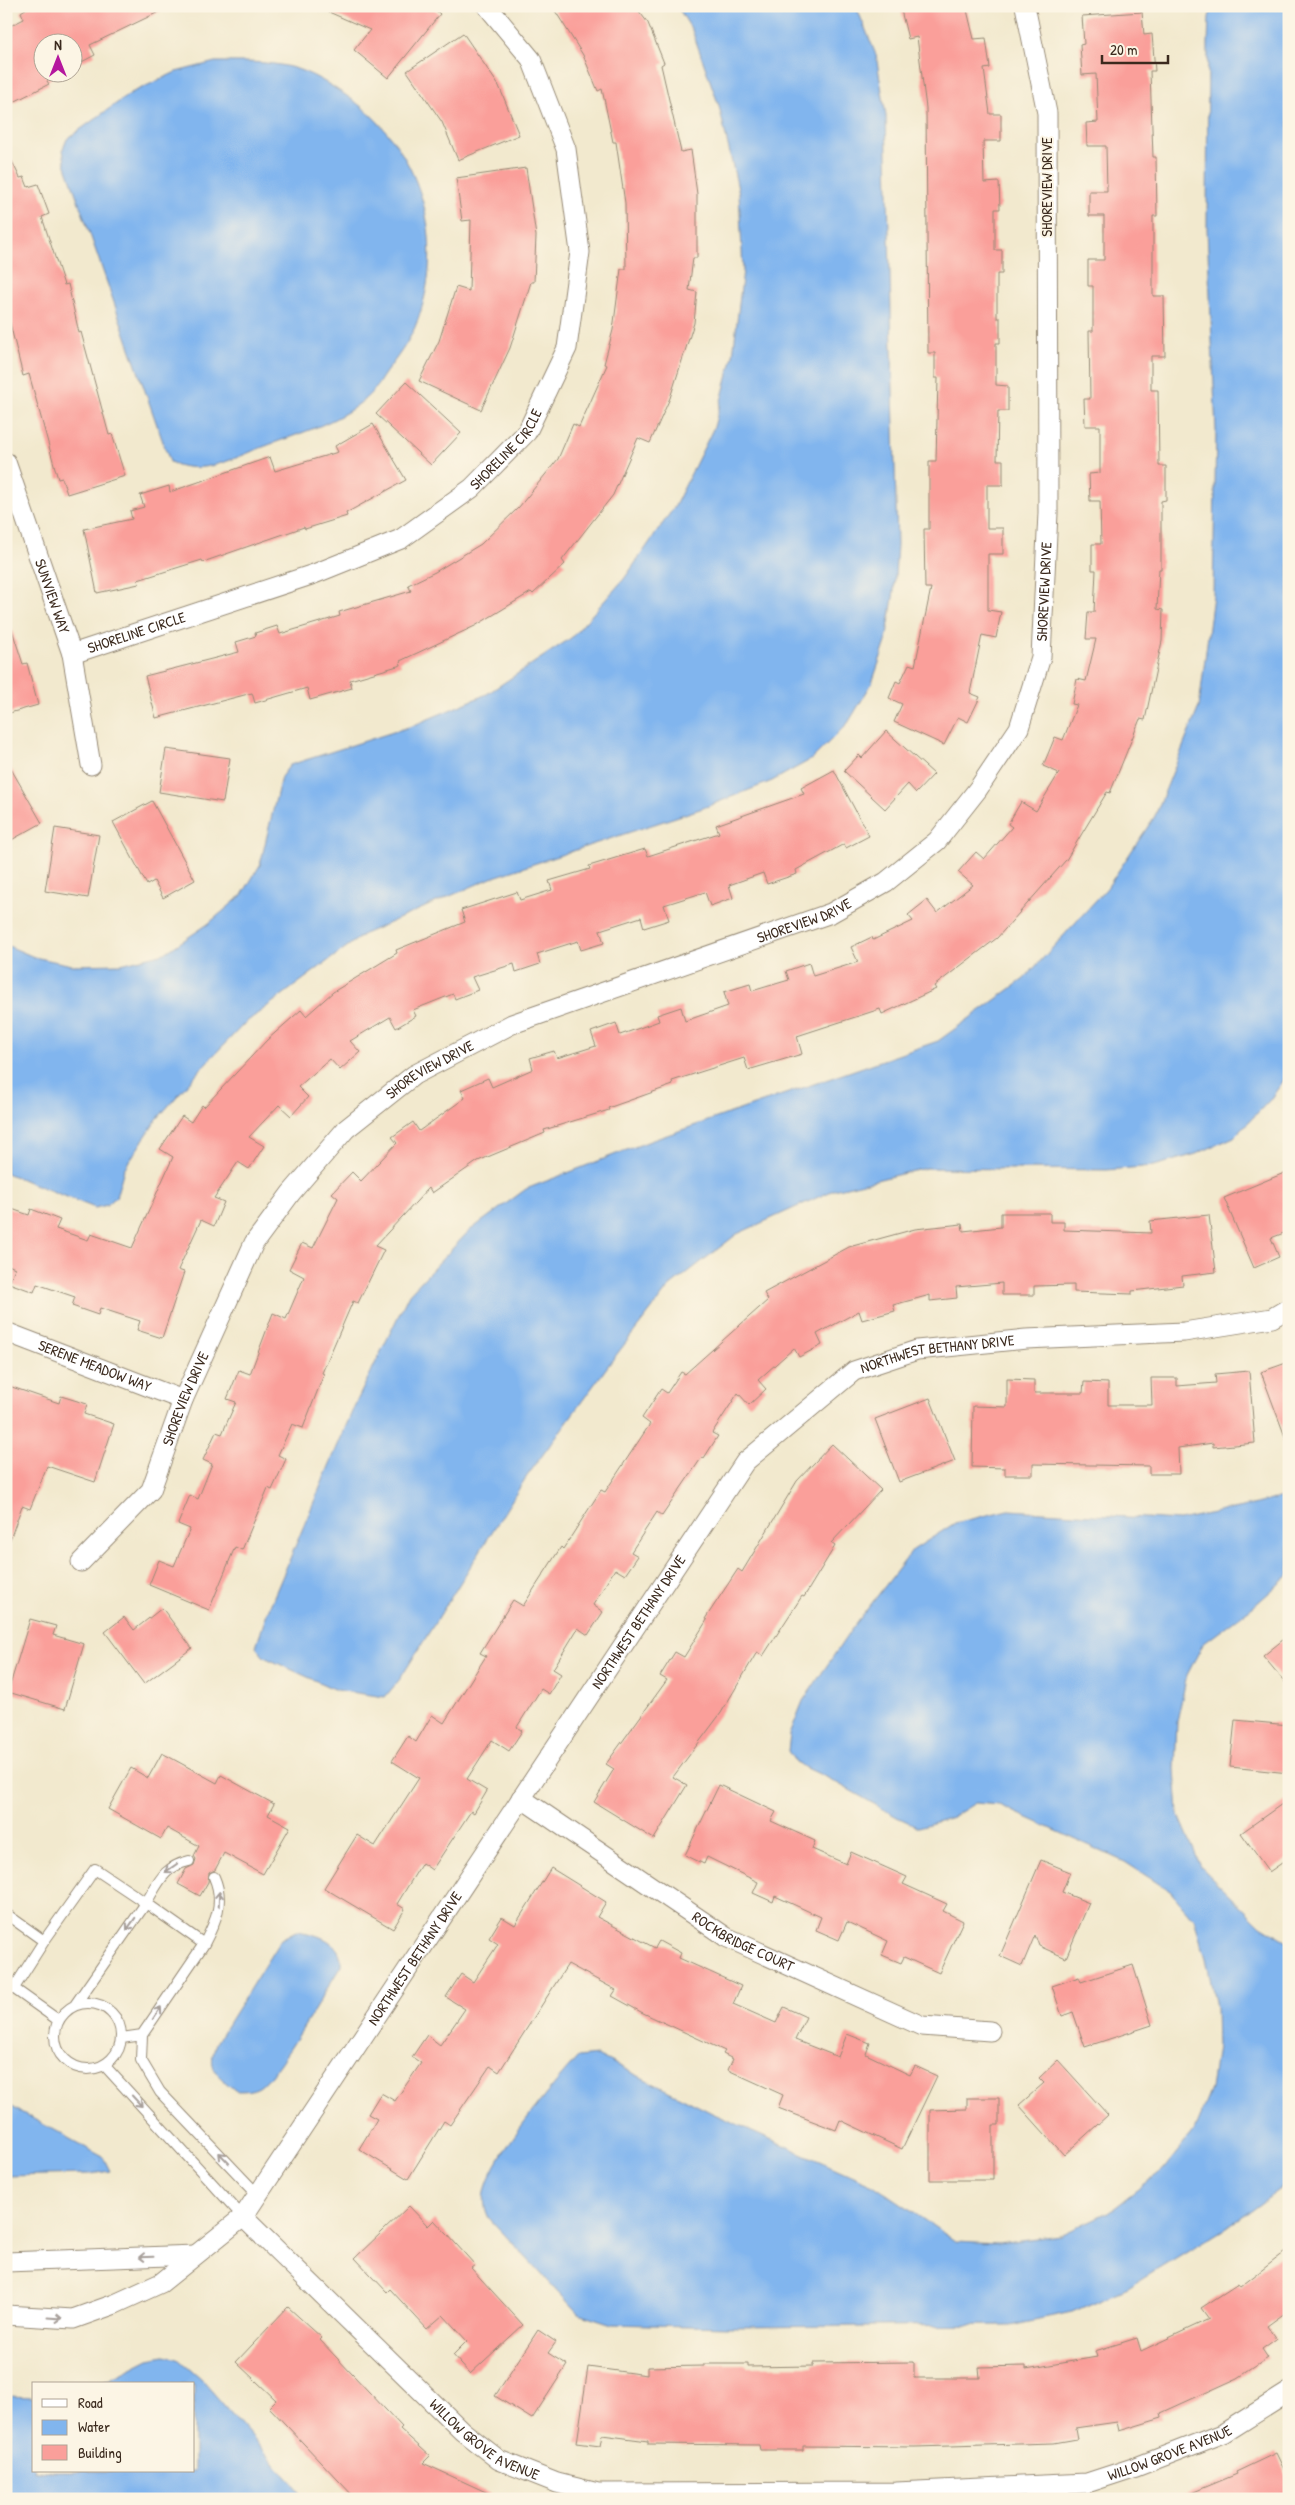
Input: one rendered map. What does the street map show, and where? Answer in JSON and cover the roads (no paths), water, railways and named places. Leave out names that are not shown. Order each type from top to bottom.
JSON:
[{"type":"street","name":"SHORELINE CIRCLE","points":[[72,654],[314,574],[401,539],[472,488],[528,432],[567,348],[580,252],[566,149],[531,60],[487,6]]},
{"type":"street","name":"SHOREVIEW DRIVE","points":[[81,1562],[151,1490],[183,1400],[254,1243],[291,1193],[346,1128],[414,1076],[512,1024],[831,913],[886,882],[937,841],[978,789],[1019,728],[1041,657],[1048,513],[1046,112],[1025,6]]},
{"type":"street","name":"SUNVIEW WAY","points":[[6,462],[72,654],[91,765]]},
{"type":"street","name":"NORTHWEST BETHANY DRIVE","points":[[6,2315],[73,2319],[115,2304],[161,2283],[243,2217],[746,1462],[854,1371],[917,1350],[1026,1339],[1184,1332],[1272,1318],[1289,1308]]},
{"type":"street","name":"SERENE MEADOW WAY","points":[[6,1332],[183,1400]]},
{"type":"street","name":"ROCKBRIDGE COURT","points":[[521,1798],[726,1937],[922,2026],[990,2031]]},
{"type":"street","name":"WILLOW GROVE AVENUE","points":[[243,2217],[462,2431],[499,2460],[557,2483],[598,2493],[896,2492],[1087,2483],[1136,2467],[1224,2432],[1289,2392]]},
{"type":"street","points":[[6,2262],[195,2255]]},
{"type":"lane","points":[[75,2005],[146,1903],[165,1872],[175,1864],[189,1861]]},
{"type":"lane","points":[[58,2020],[10,1986],[95,1869],[204,1944]]},
{"type":"lane","points":[[214,1877],[219,1889],[220,1902],[215,1922],[204,1944],[142,2035],[142,2060],[160,2092],[257,2194]]},
{"type":"lane","points":[[6,1914],[44,1941]]},
{"type":"lane","points":[[86,2002],[108,2008],[118,2022],[122,2038],[119,2049],[113,2058],[104,2065],[83,2068],[65,2059],[56,2041],[55,2030],[58,2020],[65,2011],[75,2005],[86,2002]]},
{"type":"lane","points":[[122,2038],[142,2035]]},
{"type":"lane","points":[[104,2065],[243,2217]]},
{"type":"water","points":[[677,6],[856,6],[876,55],[886,116],[897,545],[894,591],[886,642],[872,683],[848,723],[812,759],[772,781],[703,808],[491,878],[364,934],[245,1023],[206,1063],[157,1119],[124,1169],[116,1197],[107,1205],[95,1208],[6,1173],[6,945],[34,957],[72,965],[121,964],[165,953],[208,924],[242,895],[260,865],[281,777],[290,765],[412,726],[487,694],[571,638],[624,579],[675,506],[714,427],[733,356],[743,270],[739,193],[719,106],[692,30]]},
{"type":"water","points":[[1213,6],[1289,6],[1289,1073],[1269,1101],[1234,1137],[1196,1154],[1154,1166],[1107,1170],[926,1168],[834,1190],[737,1234],[669,1287],[610,1363],[525,1479],[400,1679],[385,1697],[336,1690],[264,1657],[256,1647],[267,1613],[354,1407],[409,1294],[469,1231],[526,1189],[650,1141],[938,1041],[1024,979],[1107,888],[1155,816],[1199,707],[1213,595],[1216,431],[1207,229],[1208,44],[1209,17]]},
{"type":"water","points":[[215,62],[262,63],[297,69],[344,94],[371,115],[392,140],[410,167],[422,197],[428,229],[430,262],[425,295],[415,327],[402,350],[375,388],[360,403],[348,412],[320,426],[229,461],[194,468],[170,462],[65,163],[63,149],[67,139],[131,93],[176,72]]},
{"type":"water","points":[[1289,1495],[1289,1575],[1254,1606],[1203,1644],[1187,1675],[1177,1721],[1175,1769],[1178,1813],[1201,1867],[1261,1926],[1289,1943],[1289,2182],[1239,2219],[1127,2288],[1072,2312],[1010,2325],[727,2327],[612,2324],[578,2313],[489,2218],[484,2200],[486,2188],[501,2156],[540,2102],[578,2057],[597,2055],[712,2113],[873,2185],[955,2241],[998,2243],[1060,2235],[1108,2212],[1163,2170],[1194,2131],[1211,2089],[1217,2046],[1216,2007],[1206,1958],[1194,1919],[1170,1891],[1125,1862],[999,1805],[975,1803],[953,1817],[919,1827],[897,1817],[830,1779],[796,1763],[788,1751],[790,1734],[803,1701],[851,1630],[913,1550],[955,1523],[1008,1510],[1179,1520],[1257,1504]]},
{"type":"water","points":[[296,1931],[312,1934],[327,1940],[338,1950],[341,1957],[341,1966],[302,2031],[278,2066],[259,2087],[236,2091],[215,2071],[213,2052],[216,2043],[281,1939]]},
{"type":"water","points":[[6,2104],[103,2157],[110,2171],[90,2174],[6,2176]]},
{"type":"water","points":[[165,2356],[178,2359],[202,2380],[306,2499],[6,2499],[6,2396],[32,2397],[32,2472],[195,2472],[195,2382],[104,2382],[149,2359]]}]
